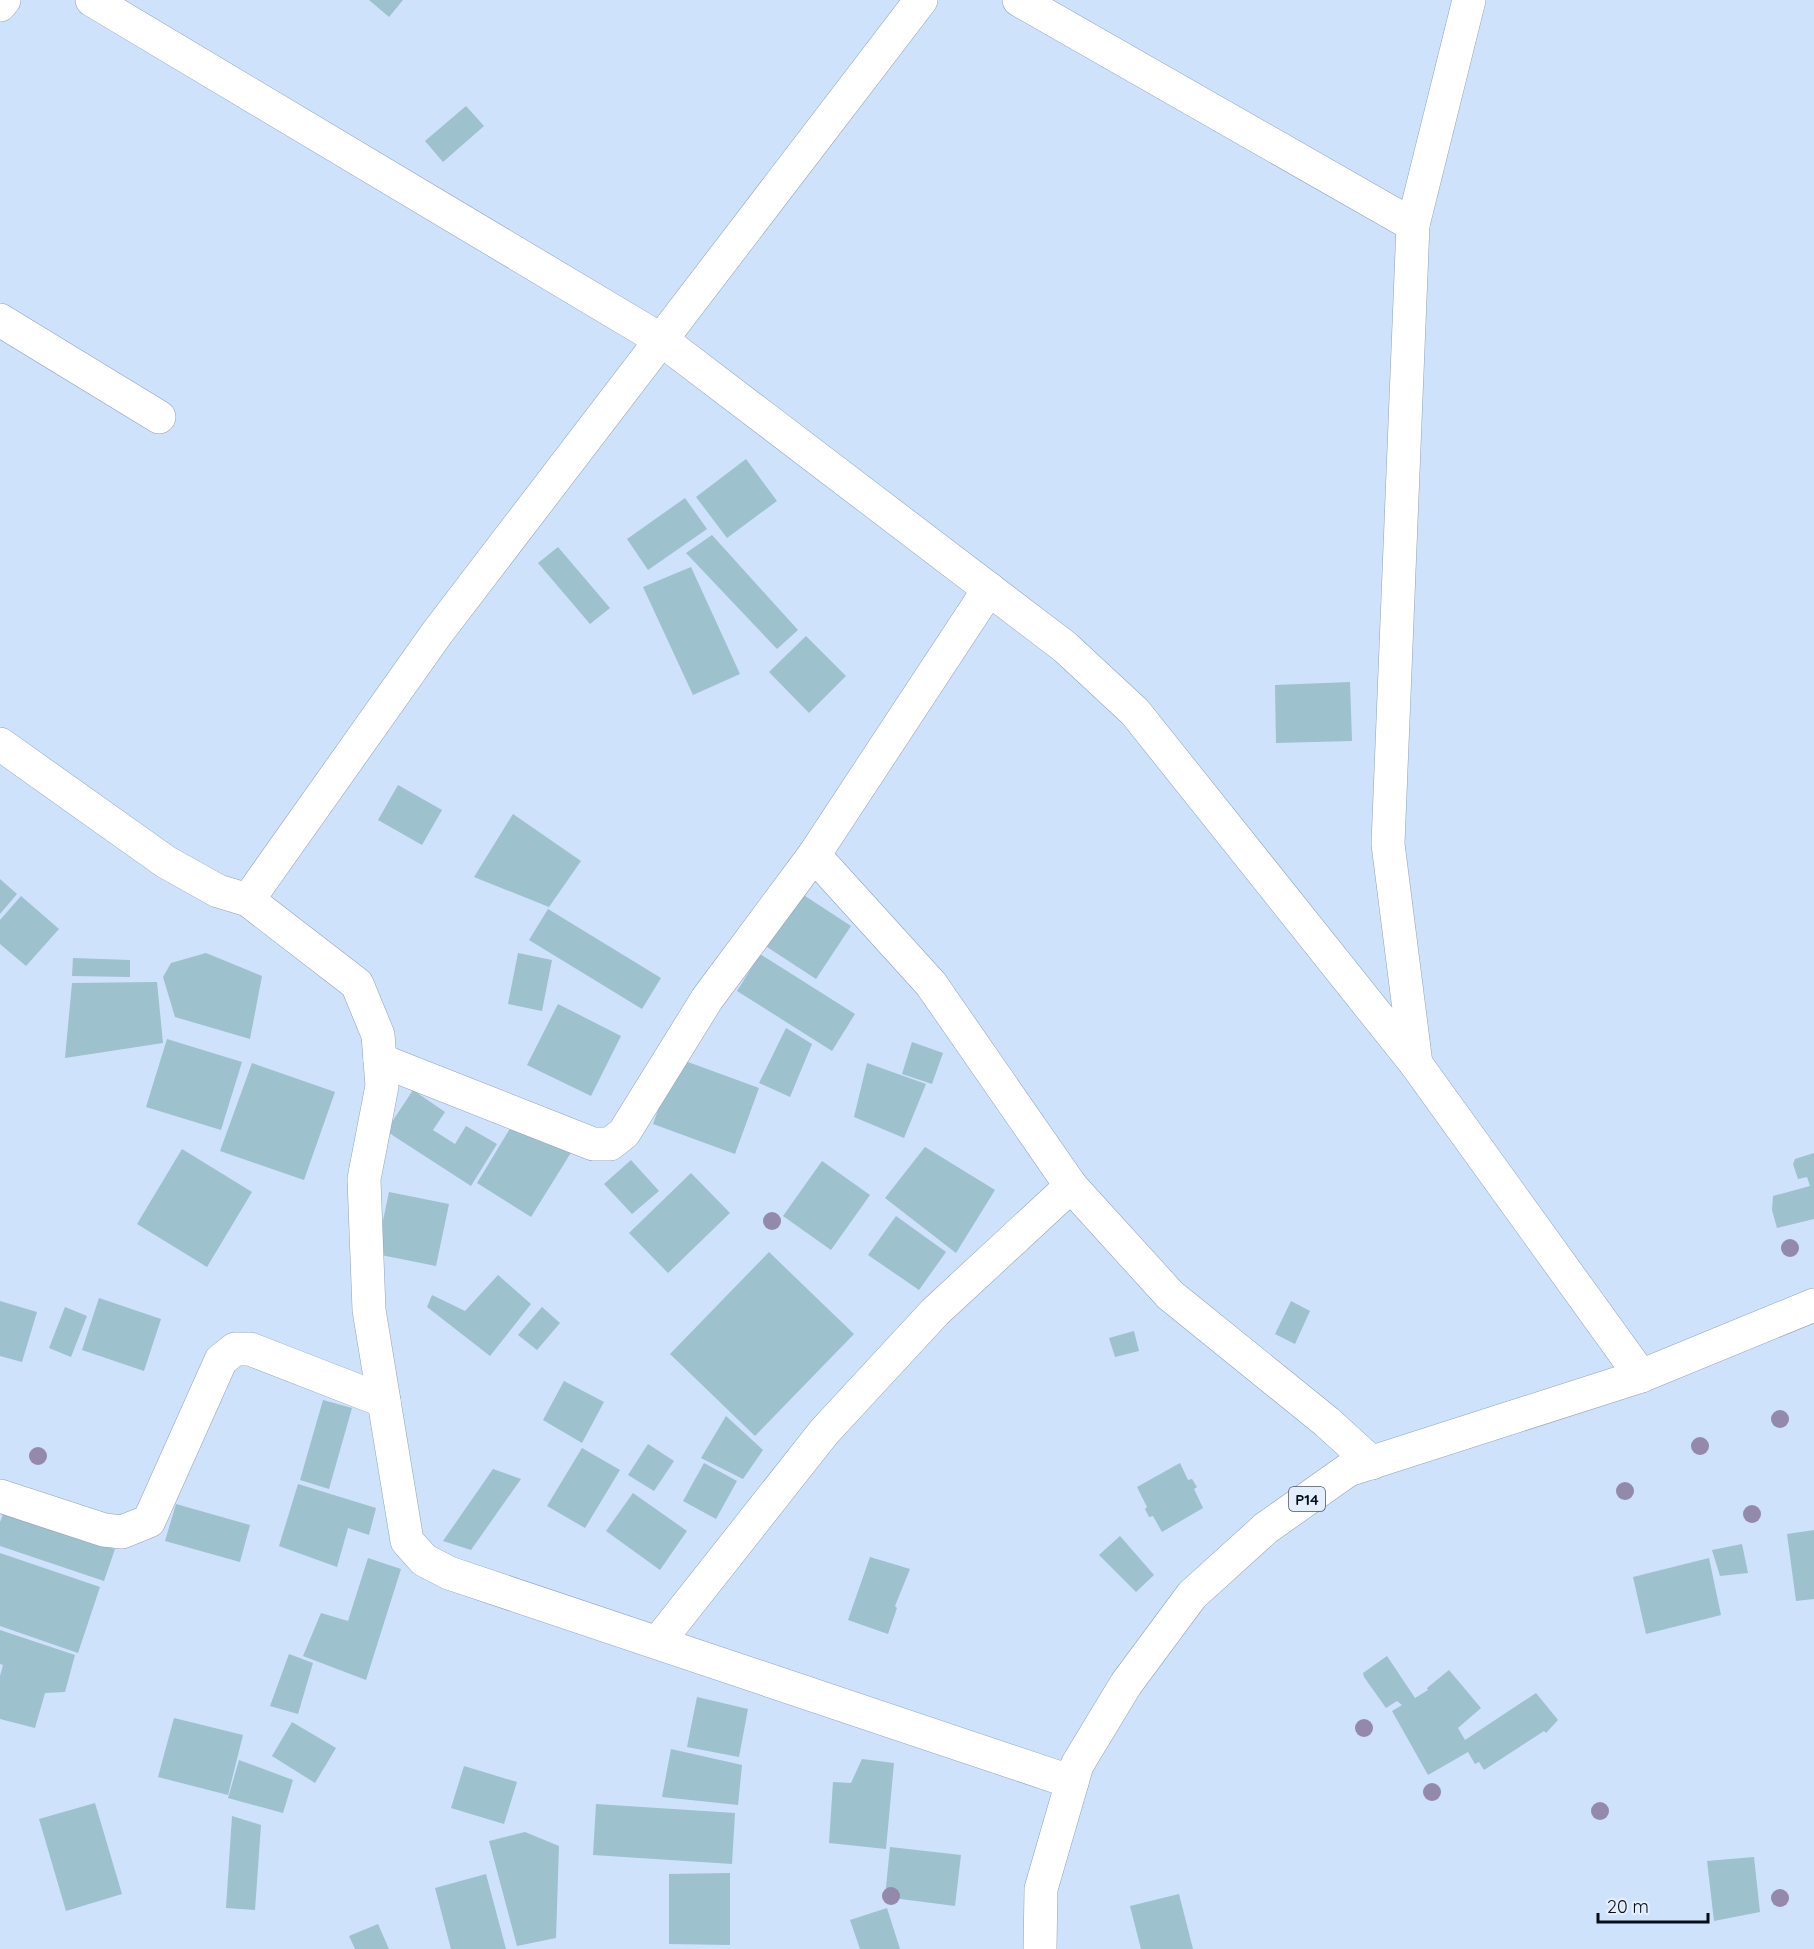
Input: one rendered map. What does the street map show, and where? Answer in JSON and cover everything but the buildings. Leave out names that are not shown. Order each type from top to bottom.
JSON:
[{"type":"street","points":[[0,5],[4,0]]},
{"type":"street","points":[[92,0],[663,341],[1065,647],[1135,712],[1416,1064],[1641,1376]]},
{"type":"street","points":[[248,900],[437,633],[663,341],[921,0]]},
{"type":"street","points":[[1019,0],[1413,225]]},
{"type":"street","points":[[1416,1064],[1388,844],[1413,225],[1469,0]]},
{"type":"street","points":[[0,320],[159,417]]},
{"type":"street","points":[[380,1060],[593,1144],[610,1144],[624,1133],[707,999],[814,855],[989,589]]},
{"type":"street","points":[[0,744],[166,862],[218,891],[248,900],[357,984],[378,1035],[382,1086],[364,1179],[369,1310],[407,1541],[424,1560],[449,1573],[659,1641],[1072,1782]]},
{"type":"street","points":[[814,855],[931,984],[1071,1186],[1170,1294],[1327,1422],[1372,1463]]},
{"type":"street","points":[[659,1641],[824,1432],[935,1312],[1071,1186]]},
{"type":"street","name":"P14","points":[[1040,1949],[1041,1889],[1077,1765],[1126,1684],[1192,1595],[1266,1528],[1348,1470],[1641,1376],[1814,1305]]},
{"type":"street","points":[[0,1496],[104,1530],[122,1532],[148,1521],[221,1360],[235,1349],[250,1349],[384,1401]]}]
